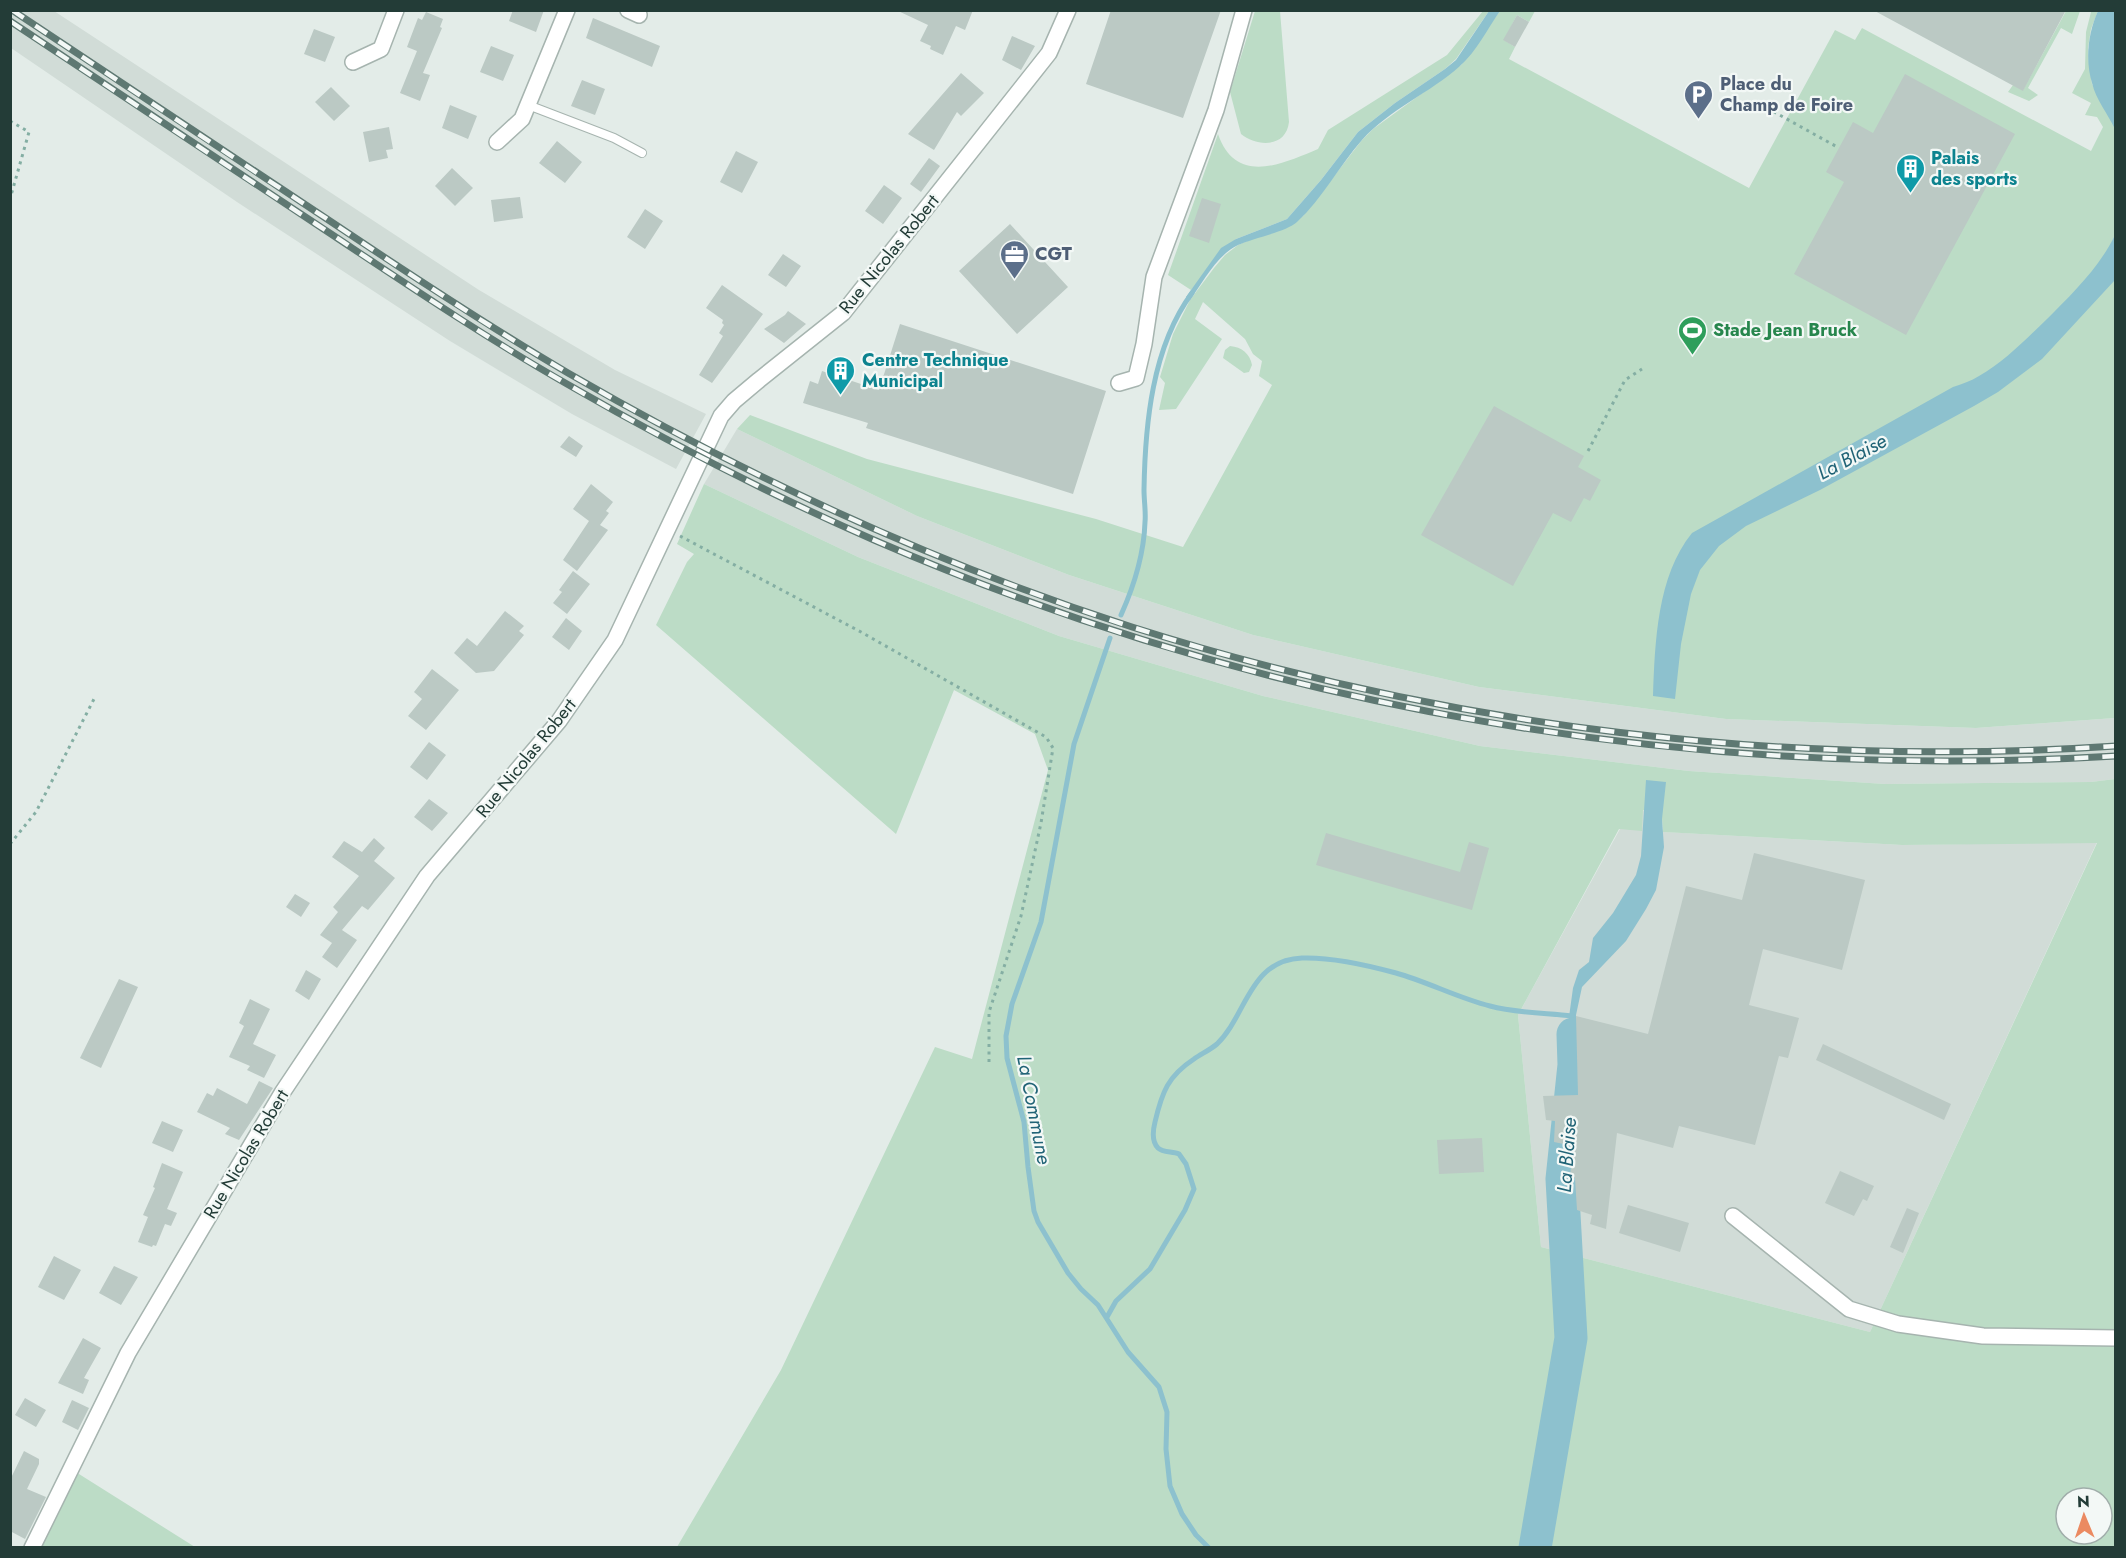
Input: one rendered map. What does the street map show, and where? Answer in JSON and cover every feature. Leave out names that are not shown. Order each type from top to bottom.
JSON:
[{"type":"street","points":[[353,62],[381,49],[396,10]]},
{"type":"street","points":[[497,142],[522,119],[567,10]]},
{"type":"street","name":"Rue Nicolas Robert","points":[[32,1548],[128,1353],[282,1093],[427,876],[559,721],[615,640],[721,416],[750,387],[843,314],[1049,53],[1068,10]]},
{"type":"street","points":[[1119,382],[1136,378],[1144,344],[1154,277],[1216,110],[1244,10]]},
{"type":"street","points":[[1733,1216],[1849,1309],[1898,1324],[1983,1336],[2115,1338]]},
{"type":"lane","points":[[528,105],[614,138],[642,153]]},
{"type":"path","points":[[1767,108],[1839,148]]},
{"type":"path","points":[[10,121],[29,132],[10,199]]},
{"type":"path","points":[[1588,451],[1626,380],[1642,369]]},
{"type":"path","points":[[668,530],[871,637],[1046,737],[1053,748],[1041,823],[1021,916],[989,1012],[988,1066]]},
{"type":"path","points":[[10,844],[36,812],[94,699]]},
{"type":"shaded area","points":[[10,11],[54,11],[479,290],[615,370],[706,414],[676,469],[572,414],[450,341],[237,202],[11,48]]},
{"type":"shaded area","points":[[737,429],[917,516],[1069,575],[1253,635],[1479,687],[1726,719],[1976,728],[2115,718],[2115,779],[2091,782],[1885,784],[1689,771],[1480,746],[1263,696],[1059,636],[858,557],[704,484]]},
{"type":"shaded area","points":[[1643,810],[1664,832],[1902,845],[2097,842],[1870,1332],[1541,1247],[1518,1015],[1620,829]]},
{"type":"green space","points":[[1255,11],[1280,11],[1289,122],[1287,131],[1282,137],[1270,143],[1255,141],[1241,134],[1230,92]]},
{"type":"green space","points":[[1483,11],[1489,11],[1456,59],[1358,132],[1287,219],[1236,239],[1191,290],[1168,275],[1218,134],[1226,150],[1236,160],[1248,166],[1275,165],[1318,149],[1328,130],[1447,55]]},
{"type":"green space","name":"Stade Jean Bruck","points":[[1500,11],[1535,11],[1529,22],[1517,15],[1504,40],[1515,47],[1509,59],[1749,188],[1835,30],[1855,40],[1862,28],[2091,151],[2103,127],[2097,117],[2085,115],[2091,103],[2072,93],[2085,69],[2086,32],[2091,12],[2098,11],[2091,29],[2088,48],[2089,65],[2092,84],[2116,129],[2115,235],[2111,244],[2116,262],[2115,718],[1976,728],[1726,719],[1479,687],[1253,635],[1069,575],[917,516],[737,429],[750,415],[867,459],[1096,519],[1183,547],[1272,385],[1259,376],[1262,361],[1253,354],[1245,339],[1203,302],[1195,319],[1222,339],[1176,409],[1159,410],[1165,383],[1160,377],[1173,334],[1190,300],[1225,255],[1238,245],[1303,216],[1362,140],[1373,129],[1461,65]]},
{"type":"green space","points":[[2066,11],[2080,11],[2072,34],[2061,28],[2028,88],[2038,95],[2029,101],[2008,92],[2013,85],[2023,90]]},
{"type":"green space","points":[[1230,346],[1247,354],[1252,365],[1249,372],[1244,373],[1223,358],[1225,350]]},
{"type":"green space","points":[[704,484],[858,557],[1059,636],[1263,696],[1480,746],[1689,771],[1885,784],[2091,782],[2115,779],[2115,1547],[677,1547],[781,1370],[935,1047],[972,1059],[1048,770],[1035,734],[954,690],[896,834],[656,625],[687,562],[694,554],[677,544]],"holes":[[[1643,810],[1662,819],[1663,832],[1902,845],[2097,843],[1870,1332],[1541,1247],[1518,1015],[1619,829],[1642,831]]]},
{"type":"green space","points":[[71,1469],[195,1547],[36,1548]]},
{"type":"water","points":[[1489,11],[1500,11],[1466,60],[1436,85],[1397,110],[1373,129],[1354,150],[1315,203],[1297,222],[1285,229],[1230,249],[1211,270],[1190,300],[1186,297],[1221,248],[1236,239],[1287,219],[1358,132],[1456,60]]},
{"type":"water","points":[[2098,11],[2115,11],[2115,129],[2096,95],[2090,74],[2089,47]]},
{"type":"water","points":[[2115,235],[2115,280],[2042,359],[1998,392],[1974,406],[1820,490],[1746,526],[1719,546],[1700,570],[1691,594],[1681,644],[1675,699],[1653,696],[1657,632],[1665,589],[1680,550],[1692,533],[1953,387],[1976,378],[1997,364],[2022,343],[2075,290],[2101,259]]},
{"type":"water","points":[[1646,780],[1666,782],[1662,819],[1664,847],[1656,890],[1626,941],[1582,987],[1576,1015],[1578,1084],[1571,1079],[1569,1017],[1573,988],[1579,970],[1589,962],[1593,938],[1613,913],[1636,875],[1641,856]]},
{"type":"building","points":[[513,10],[544,10],[536,32],[509,21]]},
{"type":"building","points":[[896,10],[973,10],[965,30],[956,26],[943,55],[920,41],[928,25]]},
{"type":"building","points":[[1111,10],[1221,10],[1183,118],[1086,84]]},
{"type":"building","points":[[1873,10],[2066,10],[2023,91]]},
{"type":"building","points":[[426,12],[443,19],[440,27],[442,28],[423,73],[430,75],[420,101],[400,93],[417,51],[407,47],[418,18],[422,20]]},
{"type":"building","points":[[1517,15],[1529,22],[1515,47],[1503,40]]},
{"type":"building","points":[[593,18],[660,46],[652,67],[586,38]]},
{"type":"building","points":[[314,29],[335,37],[325,62],[304,54]]},
{"type":"building","points":[[1012,36],[1035,46],[1021,70],[1002,60]]},
{"type":"building","points":[[491,46],[514,55],[503,81],[480,72]]},
{"type":"building","points":[[961,73],[984,93],[961,116],[957,112],[934,150],[908,134]]},
{"type":"building","name":"Palais des sports","points":[[1905,74],[2015,134],[1906,335],[1794,274],[1844,182],[1826,172],[1853,122],[1873,133]]},
{"type":"building","points":[[582,80],[605,89],[595,115],[571,106]]},
{"type":"building","points":[[331,87],[350,106],[334,121],[315,102]]},
{"type":"building","points":[[450,105],[477,116],[468,139],[442,128]]},
{"type":"building","points":[[389,127],[393,149],[386,150],[388,158],[369,162],[363,132]]},
{"type":"building","points":[[557,141],[582,162],[565,183],[539,163]]},
{"type":"building","points":[[736,151],[758,162],[742,193],[720,182]]},
{"type":"building","points":[[929,158],[940,166],[921,192],[910,184]]},
{"type":"building","points":[[452,168],[473,188],[455,206],[435,186]]},
{"type":"building","points":[[884,185],[902,198],[883,224],[865,211]]},
{"type":"building","points":[[520,197],[523,218],[494,222],[491,200]]},
{"type":"building","points":[[1202,198],[1221,204],[1209,243],[1189,236]]},
{"type":"building","points":[[645,209],[663,221],[645,249],[627,237]]},
{"type":"building","name":"CGT","points":[[1010,224],[1068,287],[1017,334],[959,271]]},
{"type":"building","points":[[783,254],[801,266],[786,287],[768,275]]},
{"type":"building","points":[[722,285],[763,314],[712,383],[699,375],[723,336],[719,333],[724,325],[723,320],[706,308]]},
{"type":"building","points":[[788,311],[806,324],[784,343],[764,329]]},
{"type":"building","points":[[900,324],[1106,391],[1073,494],[866,428],[868,423],[803,403],[810,381],[818,384],[822,371],[879,390]]},
{"type":"building","points":[[1494,406],[1584,456],[1578,467],[1601,480],[1590,501],[1584,498],[1571,522],[1553,513],[1513,586],[1421,535]]},
{"type":"building","points":[[569,436],[583,446],[576,457],[560,447]]},
{"type":"building","points":[[591,484],[613,502],[606,511],[609,513],[600,525],[608,530],[577,571],[563,560],[589,521],[573,509]]},
{"type":"building","points":[[573,571],[590,584],[567,614],[553,603],[562,592],[559,590]]},
{"type":"building","points":[[505,611],[524,626],[519,631],[524,635],[494,671],[476,673],[454,653],[467,638],[477,646]]},
{"type":"building","points":[[566,618],[582,631],[569,650],[552,637]]},
{"type":"building","points":[[432,669],[459,690],[426,730],[408,716],[422,699],[414,692]]},
{"type":"building","points":[[429,742],[446,755],[427,780],[410,767]]},
{"type":"building","points":[[429,799],[448,813],[432,831],[414,817]]},
{"type":"building","points":[[1326,833],[1460,872],[1469,842],[1489,848],[1472,910],[1316,865]]},
{"type":"building","points":[[374,838],[385,848],[374,861],[395,878],[368,910],[362,906],[342,930],[357,940],[337,968],[322,957],[332,943],[320,935],[338,912],[333,907],[359,876],[332,857],[344,841],[362,852]]},
{"type":"building","points":[[1754,853],[1865,880],[1842,970],[1763,949],[1749,1005],[1799,1018],[1788,1058],[1779,1056],[1755,1145],[1679,1126],[1673,1148],[1617,1133],[1606,1229],[1590,1224],[1592,1215],[1577,1210],[1575,1178],[1570,1177],[1573,1146],[1554,1142],[1555,1121],[1546,1120],[1543,1096],[1578,1095],[1576,1016],[1648,1034],[1686,886],[1742,900]]},
{"type":"building","points":[[295,894],[310,903],[301,917],[286,907]]},
{"type":"building","points":[[306,970],[321,979],[309,1000],[295,991]]},
{"type":"building","points":[[119,979],[138,987],[101,1068],[80,1058]]},
{"type":"building","points":[[250,999],[270,1009],[253,1044],[276,1055],[264,1078],[247,1070],[250,1066],[229,1057],[244,1026],[239,1023]]},
{"type":"building","points":[[1823,1044],[1951,1104],[1944,1120],[1816,1060]]},
{"type":"building","points":[[259,1081],[273,1088],[239,1140],[225,1134],[230,1128],[197,1112],[207,1093],[213,1096],[217,1088],[247,1104]]},
{"type":"building","points":[[162,1121],[183,1130],[173,1152],[152,1143]]},
{"type":"building","points":[[1482,1138],[1484,1172],[1439,1174],[1437,1140]]},
{"type":"building","points":[[162,1163],[183,1172],[167,1209],[177,1213],[171,1226],[165,1224],[156,1246],[152,1247],[138,1242],[148,1217],[143,1215],[155,1188],[153,1187]]},
{"type":"building","points":[[1840,1171],[1874,1186],[1867,1201],[1863,1199],[1854,1216],[1825,1203]]},
{"type":"building","points":[[1628,1205],[1689,1223],[1680,1252],[1619,1233]]},
{"type":"building","points":[[1907,1208],[1919,1213],[1903,1253],[1890,1247]]},
{"type":"building","points":[[54,1256],[81,1270],[64,1300],[38,1287]]},
{"type":"building","points":[[114,1266],[138,1277],[121,1305],[99,1293]]},
{"type":"building","points":[[83,1338],[101,1348],[84,1378],[89,1380],[83,1394],[58,1383]]},
{"type":"building","points":[[25,1398],[46,1410],[36,1427],[15,1415]]},
{"type":"building","points":[[72,1400],[89,1408],[78,1430],[62,1422]]},
{"type":"building","points":[[24,1451],[39,1459],[39,1464],[27,1489],[46,1497],[25,1539],[10,1531],[10,1480]]},
{"type":"waterway","points":[[1121,615],[1134,581],[1143,546],[1146,439],[1153,387],[1168,337],[1178,314],[1192,293]]},
{"type":"waterway","name":"La Commune","points":[[1110,638],[1074,744],[1041,922],[1012,1004],[1006,1036],[1007,1058],[1024,1122],[1034,1211],[1038,1222],[1068,1273],[1098,1305],[1128,1352],[1159,1387],[1167,1412],[1166,1449],[1170,1486],[1182,1514],[1196,1535],[1209,1548]]},
{"type":"waterway","points":[[1107,1317],[1116,1301],[1150,1269],[1185,1210],[1194,1189],[1186,1164],[1179,1154],[1160,1150],[1154,1142],[1154,1125],[1167,1086],[1185,1065],[1217,1044],[1227,1032],[1260,978],[1271,968],[1284,961],[1302,958],[1337,960],[1396,973],[1490,1006],[1572,1016]]},
{"type":"waterway","name":"La Blaise","points":[[1535,1548],[1571,1338],[1562,1179],[1574,1065],[1573,1034]]},
{"type":"railway","points":[[12,10],[416,278],[507,336],[635,411],[843,515],[914,546],[1059,602],[1132,627],[1251,662],[1372,691],[1495,714],[1618,732],[1742,744],[1867,751],[1991,751],[2116,746]]},
{"type":"railway","points":[[10,21],[440,306],[567,384],[680,446],[796,504],[874,540],[1022,599],[1173,649],[1327,690],[1482,721],[1639,743],[1797,757],[1956,761],[2116,756]]},
{"type":"place","name":"Place du Champ de Foire","points":[[1699,120]]},
{"type":"place","name":"Palais des sports","points":[[1910,194]]},
{"type":"place","name":"CGT","points":[[1014,280]]},
{"type":"place","name":"Stade Jean Bruck","points":[[1692,356]]},
{"type":"place","name":"Centre Technique Municipal","points":[[841,396]]}]
